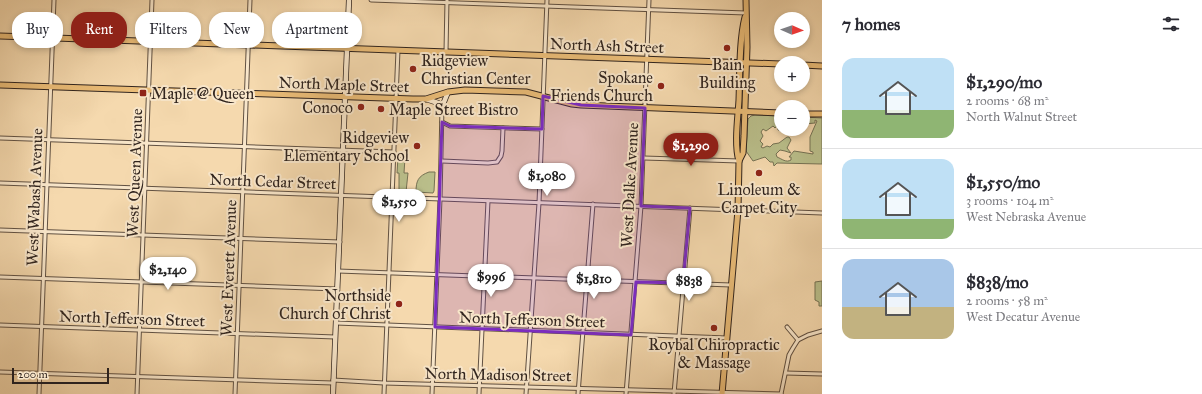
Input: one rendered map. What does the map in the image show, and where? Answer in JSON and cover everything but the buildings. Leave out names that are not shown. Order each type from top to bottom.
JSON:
[{"type":"main road","points":[[739,161],[743,152],[745,112],[747,63],[746,0]]},
{"type":"main road","points":[[722,393],[738,210],[738,112],[743,24],[746,13]]},
{"type":"main road","name":"North Ash Street","points":[[0,36],[12,36]]},
{"type":"main road","name":"North Ash Street","points":[[63,38],[135,41]]},
{"type":"main road","name":"North Ash Street","points":[[347,48],[774,64]]},
{"type":"main road","points":[[810,65],[822,66]]},
{"type":"main road","name":"North Maple Street","points":[[0,84],[396,99],[426,99],[456,90],[526,92],[572,104],[774,113]]},
{"type":"main road","points":[[810,114],[822,114]]},
{"type":"street","name":"West Wabash Avenue","points":[[53,12],[54,0]]},
{"type":"street","name":"West Queen Avenue","points":[[151,12],[152,0]]},
{"type":"street","name":"West Everett Avenue","points":[[249,12],[250,0]]},
{"type":"street","points":[[348,12],[349,0]]},
{"type":"street","points":[[371,0],[746,13]]},
{"type":"street","points":[[526,394],[539,202],[547,0]]},
{"type":"street","name":"West Dalke Avenue","points":[[626,394],[642,206],[649,0]]},
{"type":"street","points":[[446,52],[447,2]]},
{"type":"street","name":"West Wabash Avenue","points":[[39,394],[52,48]]},
{"type":"street","name":"West Queen Avenue","points":[[136,394],[142,282],[150,48]]},
{"type":"street","name":"West Everett Avenue","points":[[235,394],[248,48]]},
{"type":"street","points":[[333,394],[347,48]]},
{"type":"street","points":[[384,394],[398,50]]},
{"type":"street","points":[[432,394],[442,161],[442,107],[448,92]]},
{"type":"street","points":[[426,99],[438,102],[442,107]]},
{"type":"street","points":[[442,122],[450,126],[542,129]]},
{"type":"street","points":[[442,161],[497,162],[502,152],[503,128]]},
{"type":"street","points":[[0,138],[394,152]]},
{"type":"street","points":[[644,158],[739,161]]},
{"type":"street","name":"North Cedar Street","points":[[0,183],[822,213]]},
{"type":"street","points":[[479,394],[488,201]]},
{"type":"street","points":[[578,394],[593,204]]},
{"type":"street","points":[[674,393],[690,208]]},
{"type":"street","points":[[0,230],[340,242]]},
{"type":"street","points":[[338,271],[732,285]]},
{"type":"street","points":[[0,277],[338,289]]},
{"type":"street","name":"North Jefferson Street","points":[[336,323],[727,338]]},
{"type":"street","name":"North Jefferson Street","points":[[0,325],[335,337]]},
{"type":"street","points":[[787,327],[798,340]]},
{"type":"street","points":[[781,394],[789,355],[798,340],[808,334],[822,331]]},
{"type":"street","name":"North Madison Street","points":[[0,372],[236,380],[527,386],[674,393],[781,394]]},
{"type":"street","points":[[786,373],[822,374]]},
{"type":"highlighted area","points":[[543,96],[581,105],[645,108],[641,206],[690,208],[683,283],[636,282],[631,335],[435,327],[442,122],[450,126],[542,129]]},
{"type":"green space","points":[[751,116],[774,116],[774,127],[773,126],[766,131],[763,129],[761,132],[763,136],[760,141],[763,144],[761,147],[770,147],[773,144],[779,143],[789,137],[791,140],[787,148],[791,153],[780,150],[776,154],[777,157],[787,161],[791,160],[791,157],[789,157],[794,151],[813,154],[813,152],[810,151],[810,137],[817,121],[815,120],[815,123],[810,123],[810,117],[822,118],[822,164],[777,163],[774,166],[773,162],[770,162],[765,157],[753,161],[746,151],[748,119]]},
{"type":"green space","points":[[398,157],[405,158],[404,173],[408,173],[406,192],[399,192],[399,173],[397,173]]},
{"type":"green space","points":[[429,172],[435,172],[433,193],[416,192],[418,179],[422,175]]},
{"type":"green space","points":[[822,281],[822,306],[819,306],[819,302],[815,300],[815,282]]},
{"type":"place","name":"Bain Building","points":[[727,48]]},
{"type":"place","name":"Ridgeview Christian Center","points":[[413,69]]},
{"type":"place","name":"Spokane Friends Church","points":[[661,86]]},
{"type":"place","name":"Maple @ Queen","points":[[143,93]]},
{"type":"place","name":"Conoco","points":[[361,107]]},
{"type":"place","name":"Maple Street Bistro","points":[[381,109]]},
{"type":"place","name":"Ridgeview Elementary School","points":[[417,146]]},
{"type":"place","name":"Linoleum & Carpet City","points":[[759,173]]},
{"type":"place","name":"Northside Church of Christ","points":[[399,304]]},
{"type":"place","name":"Roybal Chiropractic & Massage","points":[[714,328]]}]
